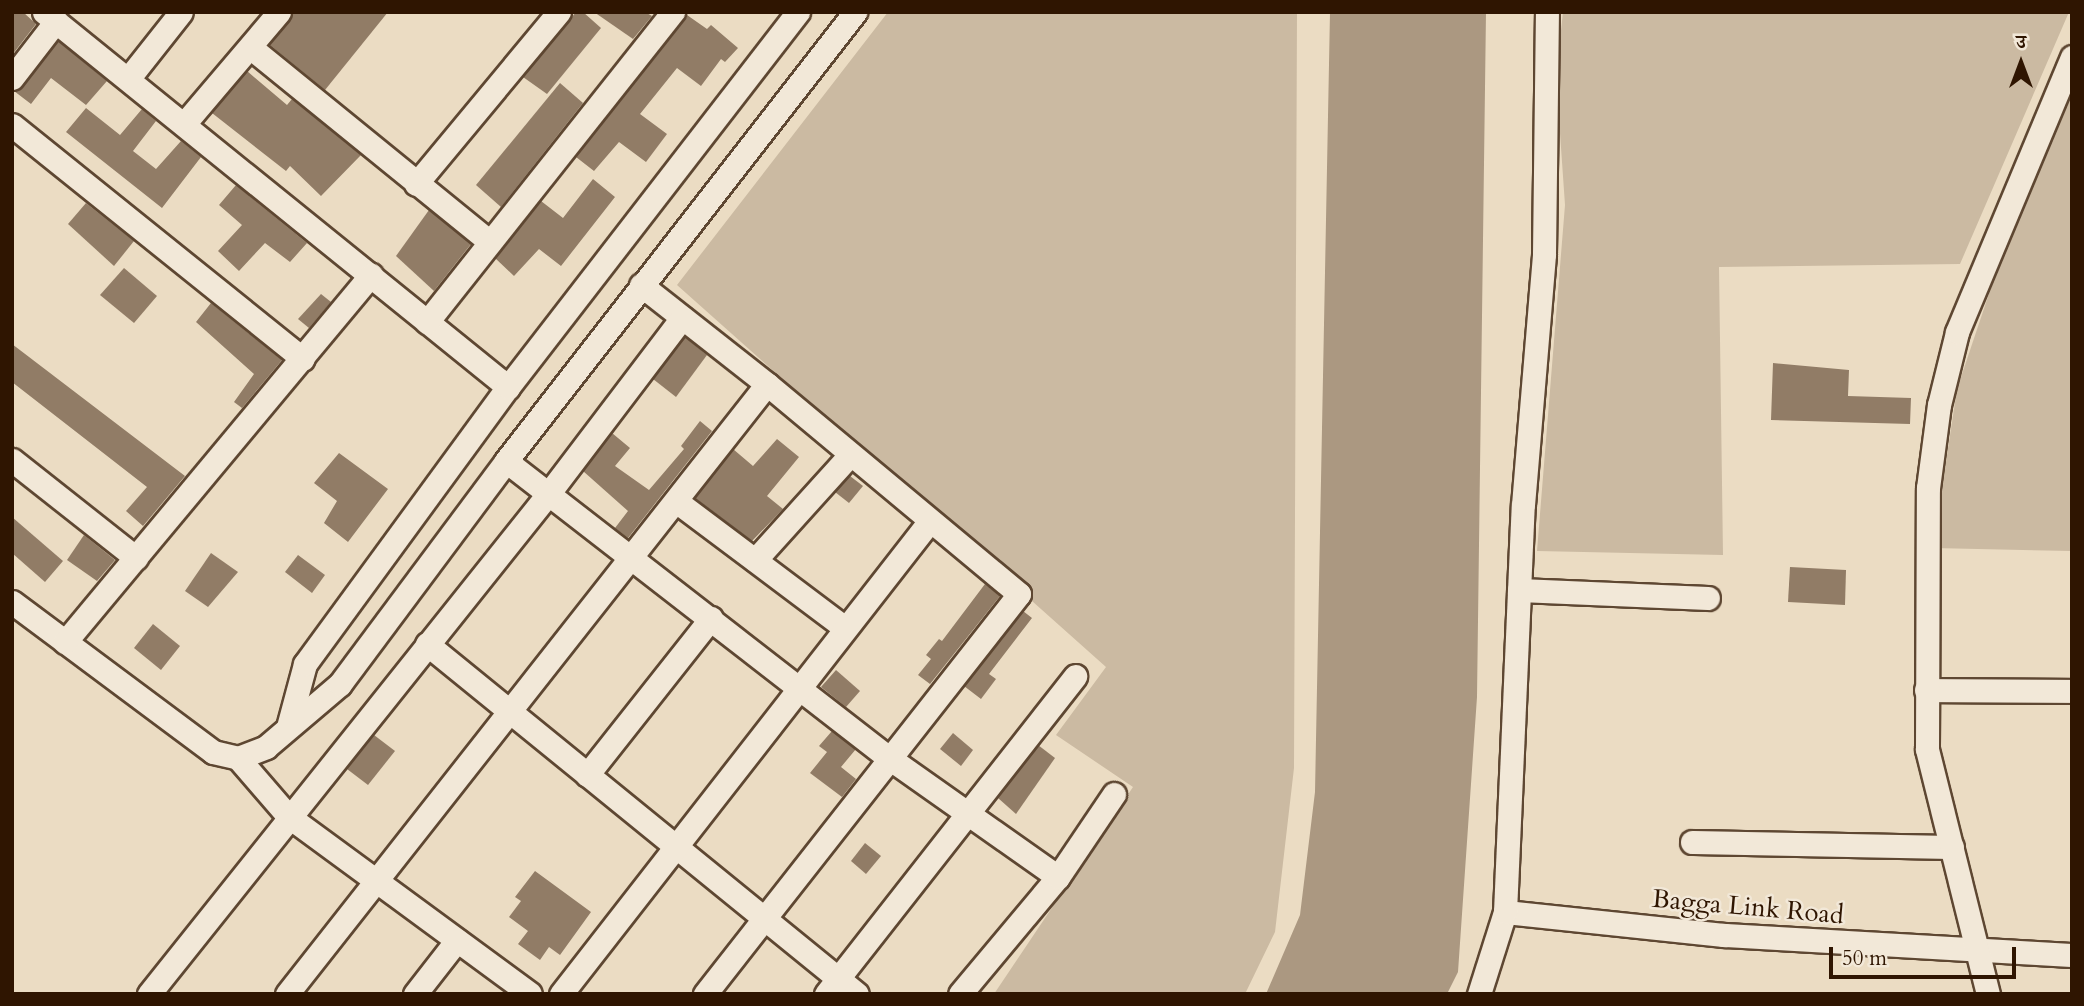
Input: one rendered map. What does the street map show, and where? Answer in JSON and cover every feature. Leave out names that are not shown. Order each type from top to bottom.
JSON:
[{"type":"street","points":[[128,79],[181,12]]},
{"type":"street","points":[[184,124],[279,12]]},
{"type":"street","points":[[416,184],[559,12]]},
{"type":"street","points":[[288,727],[305,664],[508,387],[798,12]]},
{"type":"street","points":[[12,602],[188,736],[213,752],[238,758],[266,747],[340,684],[506,461],[855,12]]},
{"type":"street","points":[[1479,994],[1505,912],[1519,590],[1544,254],[1547,12]]},
{"type":"street","points":[[427,322],[668,14]]},
{"type":"street","points":[[12,78],[50,17],[508,387]]},
{"type":"street","points":[[250,47],[490,242]]},
{"type":"street","points":[[1988,994],[1927,750],[1927,512],[1938,405],[1958,332],[2072,57]]},
{"type":"street","points":[[12,125],[303,359]]},
{"type":"street","points":[[65,642],[371,275]]},
{"type":"street","points":[[641,285],[767,384],[849,456],[1019,594],[892,760],[705,994]]},
{"type":"street","points":[[149,994],[288,816],[549,494],[682,318]]},
{"type":"street","points":[[287,994],[373,881],[767,384]]},
{"type":"street","points":[[755,561],[849,456]]},
{"type":"street","points":[[12,460],[136,558]]},
{"type":"street","points":[[506,461],[799,685],[892,760],[1058,877]]},
{"type":"street","points":[[676,501],[844,627]]},
{"type":"street","points":[[561,994],[844,627],[929,522]]},
{"type":"street","points":[[1519,590],[1709,598]]},
{"type":"street","points":[[587,775],[711,618]]},
{"type":"street","points":[[427,644],[763,920],[832,986],[857,994]]},
{"type":"street","points":[[832,986],[1076,676]]},
{"type":"street","points":[[1926,690],[2072,691]]},
{"type":"street","points":[[238,758],[288,816],[530,994]]},
{"type":"street","points":[[960,994],[1058,877],[1114,794]]},
{"type":"street","points":[[1692,842],[1952,847]]},
{"type":"street","name":"Bagga Link Road","points":[[1505,912],[1724,935],[2072,956]]},
{"type":"street","points":[[415,994],[457,940]]},
{"type":"shaded area","points":[[888,12],[1297,12],[1294,768],[1275,932],[1245,994],[994,994],[1133,787],[1056,735],[1106,667],[677,285]]},
{"type":"shaded area","points":[[1330,12],[1486,12],[1477,697],[1458,972],[1447,994],[1266,994],[1300,915],[1315,792]]},
{"type":"shaded area","points":[[1563,12],[2069,12],[1960,264],[1719,267],[1723,555],[1537,551],[1565,205],[1556,76]]},
{"type":"shaded area","points":[[2072,86],[2072,551],[1933,548],[1957,389],[2006,243]]},
{"type":"building","points":[[12,12],[23,12],[36,24],[12,55]]},
{"type":"building","points":[[293,12],[388,12],[325,90],[270,45]]},
{"type":"building","points":[[576,12],[583,12],[601,28],[547,94],[523,77]]},
{"type":"building","points":[[594,12],[645,12],[652,16],[633,39]]},
{"type":"building","points":[[687,15],[707,29],[711,25],[738,48],[725,62],[721,59],[701,86],[677,68],[640,114],[667,134],[646,162],[619,142],[594,171],[576,157]]},
{"type":"building","points":[[58,41],[107,81],[86,105],[51,78],[31,104],[14,91],[23,87]]},
{"type":"building","points":[[247,71],[287,105],[292,99],[361,155],[321,196],[290,166],[286,171],[212,113]]},
{"type":"building","points":[[560,83],[583,103],[501,207],[476,185]]},
{"type":"building","points":[[86,108],[120,135],[142,109],[156,121],[133,151],[156,169],[181,141],[201,157],[162,208],[66,132]]},
{"type":"building","points":[[593,179],[615,197],[561,266],[539,249],[514,276],[495,258],[541,201],[563,218]]},
{"type":"building","points":[[236,185],[307,243],[290,262],[265,243],[239,271],[218,251],[242,225],[219,205]]},
{"type":"building","points":[[86,203],[134,241],[114,266],[68,224]]},
{"type":"building","points":[[429,210],[471,244],[434,291],[396,256]]},
{"type":"building","points":[[124,268],[157,296],[134,323],[100,295]]},
{"type":"building","points":[[321,294],[331,302],[309,328],[298,319]]},
{"type":"building","points":[[211,303],[282,360],[242,408],[234,402],[254,374],[196,322]]},
{"type":"building","points":[[685,337],[707,355],[676,397],[653,379]]},
{"type":"building","points":[[12,344],[185,476],[143,526],[126,511],[147,487],[12,382]]},
{"type":"building","points":[[1773,363],[1849,370],[1848,396],[1911,398],[1910,424],[1771,420]]},
{"type":"building","points":[[700,421],[712,431],[628,538],[615,528],[628,511],[583,471],[612,433],[630,448],[615,466],[649,490],[684,449],[681,446]]},
{"type":"building","points":[[777,439],[799,457],[767,496],[783,509],[752,541],[695,498],[733,449],[753,466]]},
{"type":"building","points":[[339,453],[388,489],[348,542],[324,523],[337,501],[314,483]]},
{"type":"building","points":[[850,476],[863,486],[849,503],[835,492]]},
{"type":"building","points":[[12,517],[63,561],[45,582],[12,553]]},
{"type":"building","points":[[84,535],[115,560],[97,581],[67,560]]},
{"type":"building","points":[[211,553],[238,572],[208,607],[185,591]]},
{"type":"building","points":[[298,555],[325,575],[312,593],[285,572]]},
{"type":"building","points":[[1790,567],[1846,570],[1845,605],[1788,602]]},
{"type":"building","points":[[985,584],[1000,596],[930,684],[918,675],[931,659],[926,655],[939,639],[942,641]]},
{"type":"building","points":[[1023,611],[1032,618],[989,674],[996,679],[981,699],[964,686]]},
{"type":"building","points":[[153,624],[180,646],[161,670],[134,648]]},
{"type":"building","points":[[836,670],[860,691],[846,707],[821,687]]},
{"type":"building","points":[[832,731],[856,749],[841,767],[856,779],[842,797],[810,773],[827,752],[819,746]]},
{"type":"building","points":[[953,733],[973,750],[961,766],[940,749]]},
{"type":"building","points":[[374,735],[395,751],[368,785],[347,769]]},
{"type":"building","points":[[1038,745],[1055,758],[1016,814],[998,798]]},
{"type":"building","points":[[865,843],[881,856],[866,874],[851,861]]},
{"type":"building","points":[[535,871],[591,912],[560,955],[549,947],[540,960],[518,944],[528,931],[509,917],[521,901],[515,897]]}]
